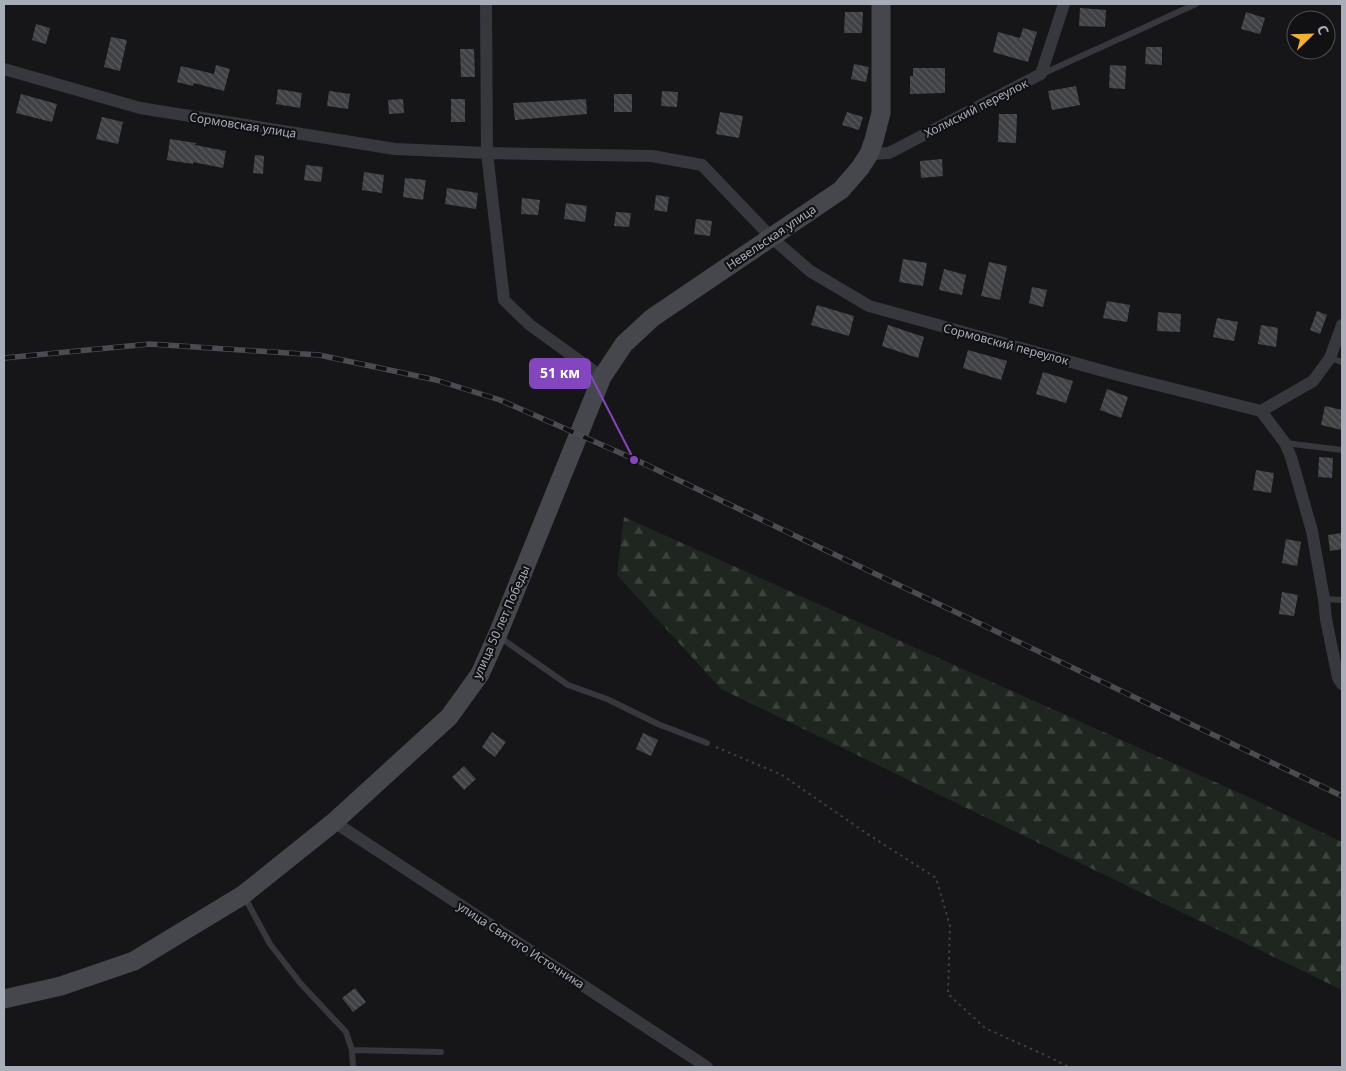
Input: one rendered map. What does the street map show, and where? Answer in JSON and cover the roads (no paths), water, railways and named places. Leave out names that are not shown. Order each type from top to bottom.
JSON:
[{"type":"street","points":[[486,4],[487,153],[504,300],[530,326],[602,377]]},
{"type":"street","name":"Невельская улица","points":[[579,434],[602,377],[624,344],[652,318],[840,190],[860,168],[869,154],[881,113],[881,4]]},
{"type":"street","name":"Холмский переулок","points":[[869,154],[889,153],[1041,74],[1064,4]]},
{"type":"street","name":"Сормовская улица","points":[[4,69],[140,108],[395,149],[652,156],[702,164],[771,237]]},
{"type":"street","name":"Сормовский переулок","points":[[771,237],[810,271],[869,306],[1118,375],[1261,411]]},
{"type":"street","points":[[1340,681],[1326,619],[1312,531],[1291,457],[1285,443],[1261,411],[1313,381],[1336,360],[1342,325]]},
{"type":"street","name":"улица 50 лет Победы","points":[[4,999],[61,986],[134,961],[243,895],[334,822],[449,717],[480,674],[579,434]]},
{"type":"street","name":"улица Святого Источника","points":[[334,822],[707,1067]]},
{"type":"lane","points":[[1041,74],[1196,4]]},
{"type":"lane","points":[[1285,443],[1342,450]]},
{"type":"lane","points":[[1324,599],[1342,600]]},
{"type":"lane","points":[[497,636],[568,685],[607,699],[658,724],[707,743]]},
{"type":"lane","points":[[243,895],[270,944],[301,984],[346,1032],[352,1050],[353,1067]]},
{"type":"lane","points":[[352,1050],[441,1052]]},
{"type":"railway","points":[[4,358],[150,344],[319,355],[436,380],[500,400],[634,459],[1342,796]]},
{"type":"place","name":"51 км","points":[[634,460]]}]
